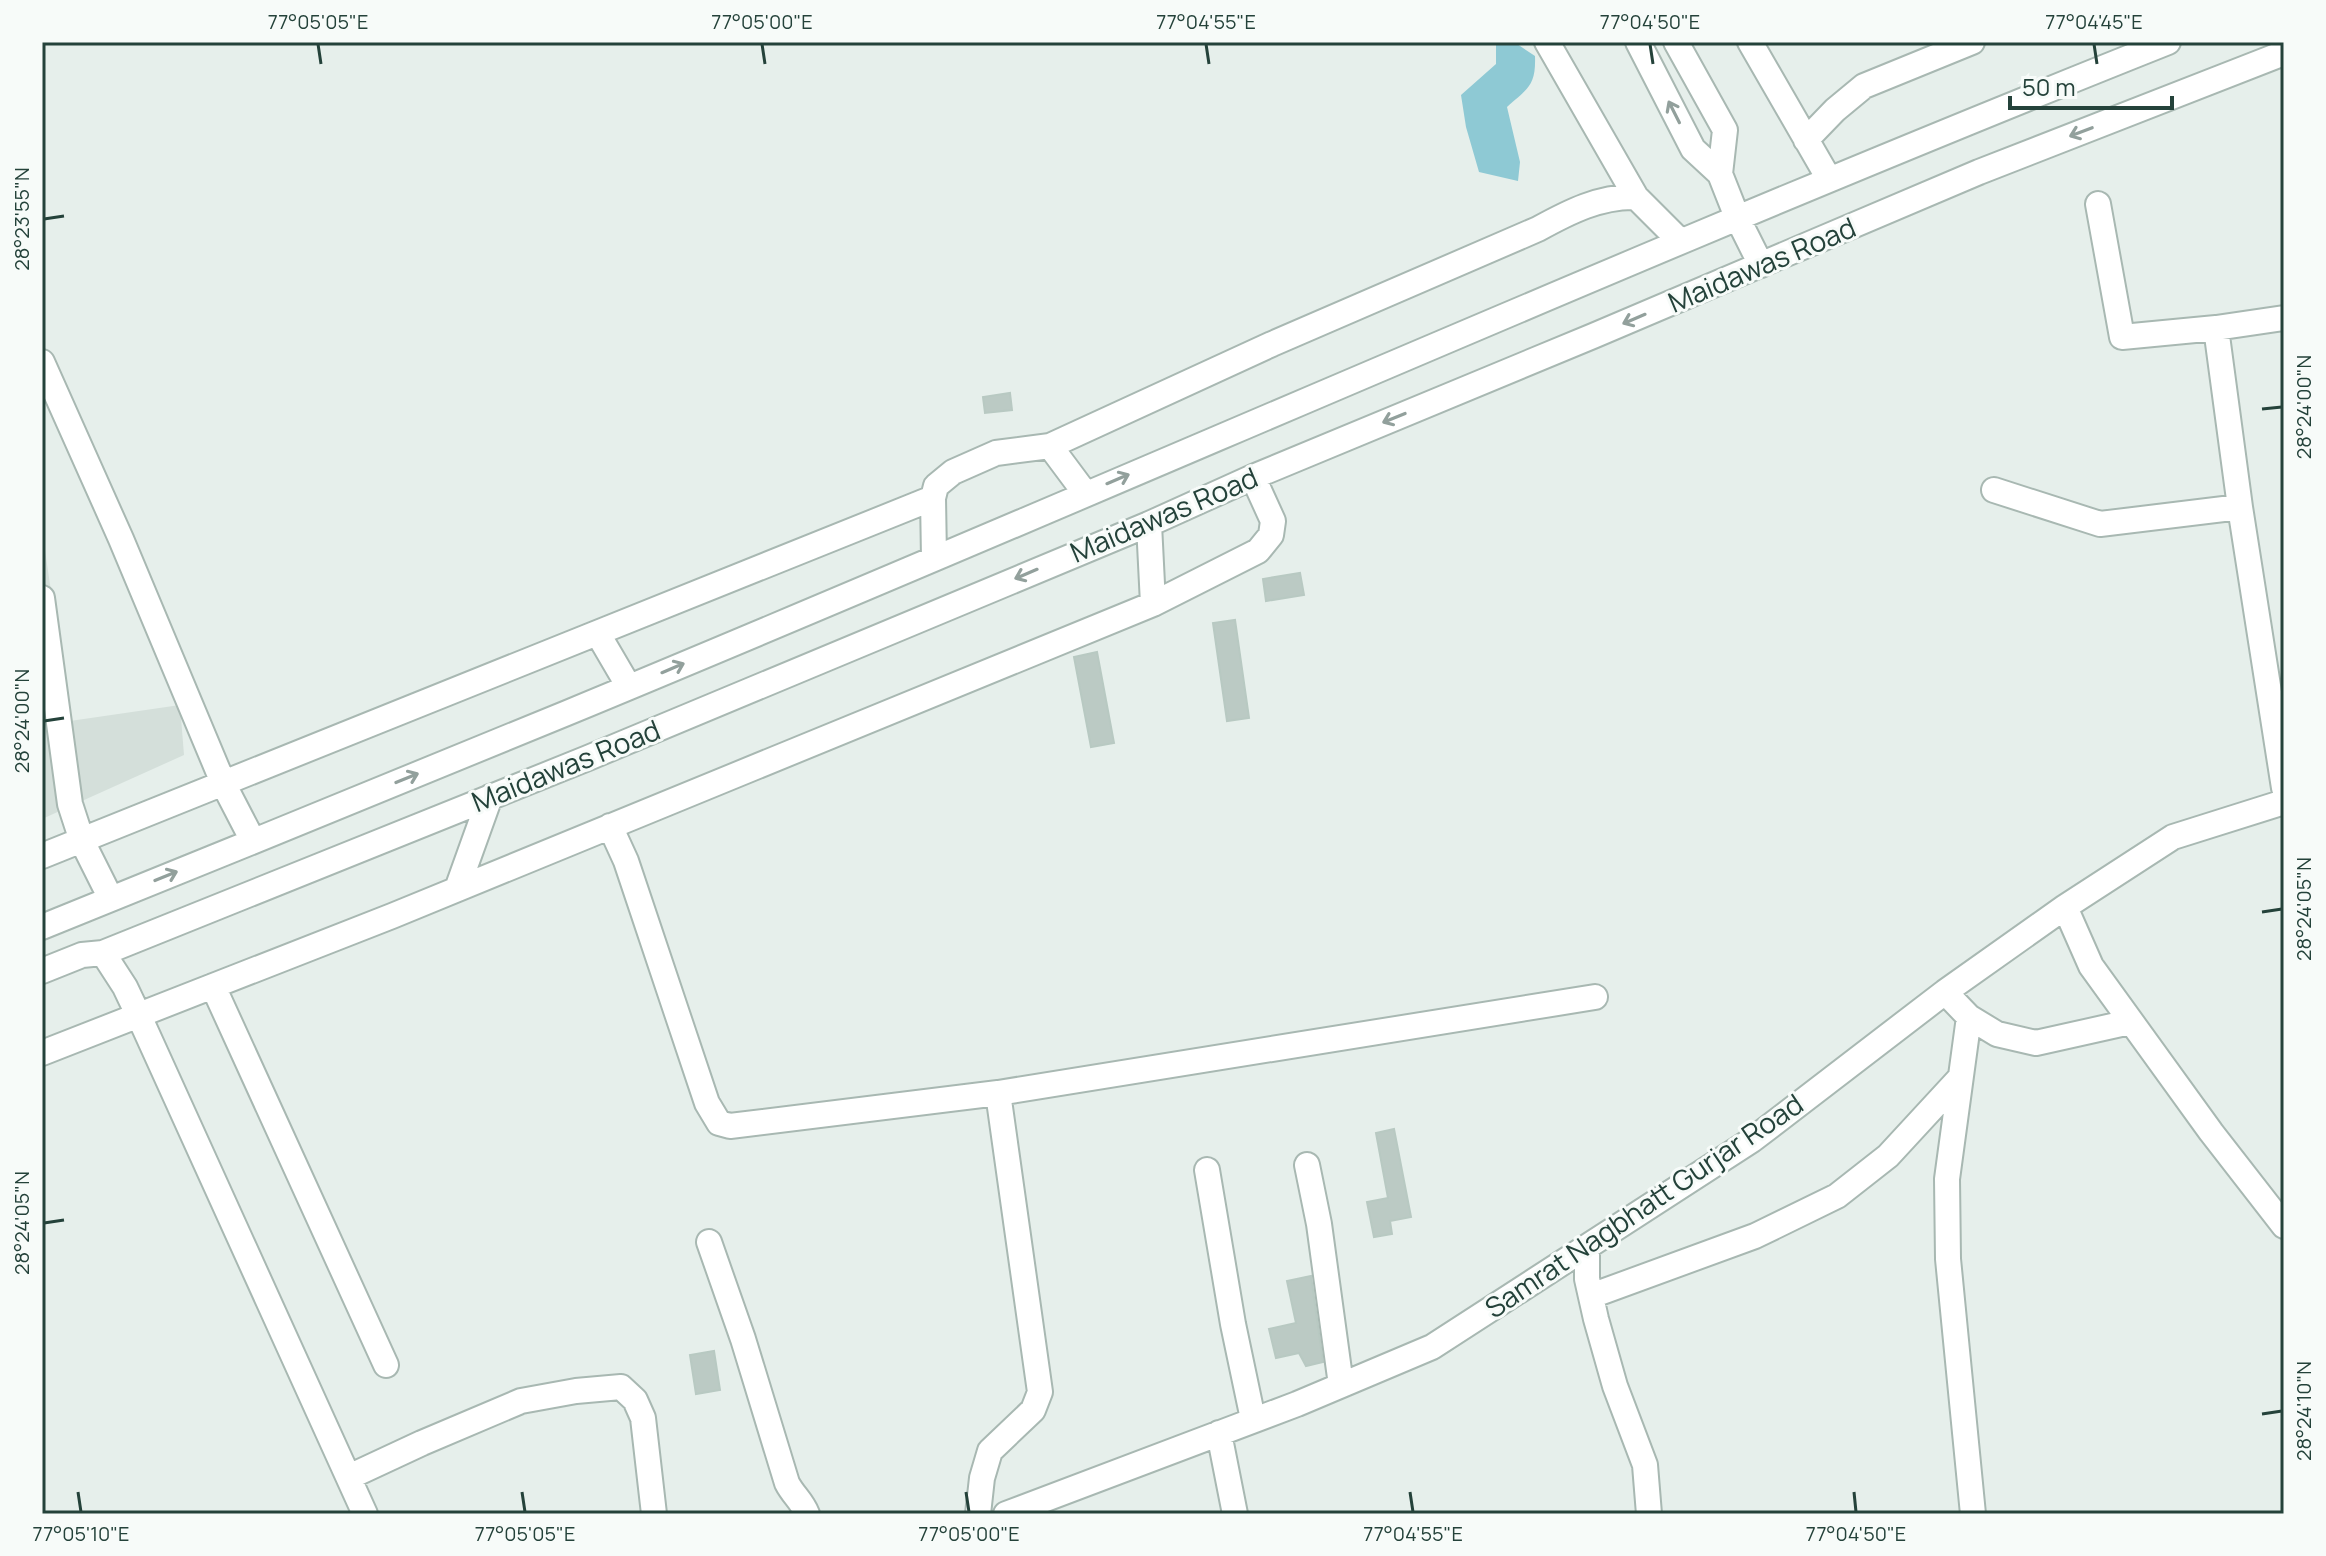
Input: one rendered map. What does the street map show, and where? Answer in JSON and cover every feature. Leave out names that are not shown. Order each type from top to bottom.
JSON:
[{"type":"street","points":[[1547,42],[1636,197],[1680,241]]},
{"type":"street","points":[[1638,42],[1693,149],[1720,174],[1761,265]]},
{"type":"street","points":[[1676,42],[1725,130],[1720,174]]},
{"type":"street","points":[[1750,42],[1829,179]]},
{"type":"street","points":[[1806,140],[1864,86],[1972,42]]},
{"type":"street","name":"Maidawas Road","points":[[42,927],[629,687],[1737,217],[2168,42]]},
{"type":"street","name":"Maidawas Road","points":[[42,971],[82,955],[103,953],[490,797],[1149,524],[1253,477],[1979,172],[2284,53]]},
{"type":"street","points":[[934,558],[933,498],[936,486],[953,472],[996,453],[1050,446],[1272,344],[1538,229],[1572,211],[1616,197],[1636,197]]},
{"type":"street","points":[[2098,204],[2122,337],[2284,318]]},
{"type":"street","points":[[2216,328],[2240,507],[2284,788]]},
{"type":"street","points":[[42,362],[121,539],[224,785],[253,841]]},
{"type":"street","points":[[1050,446],[1085,493]]},
{"type":"street","points":[[42,1053],[457,889],[1153,604],[1258,551],[1271,535],[1273,521],[1253,477]]},
{"type":"street","points":[[1994,490],[2100,524],[2240,507]]},
{"type":"street","points":[[42,856],[933,498]]},
{"type":"street","points":[[1149,524],[1153,604]]},
{"type":"street","points":[[42,598],[70,804],[82,841],[111,899]]},
{"type":"street","points":[[598,634],[629,687]]},
{"type":"street","points":[[457,889],[490,797]]},
{"type":"street","name":"Samrat Nagbhatt Gurjar Road","points":[[1006,1514],[1432,1347],[1752,1140],[1945,992],[2065,907],[2173,837],[2284,802]]},
{"type":"street","points":[[610,826],[626,861],[707,1103],[719,1123],[730,1126],[998,1093],[1595,997]]},
{"type":"street","points":[[2065,907],[2091,966],[2284,1226]]},
{"type":"street","points":[[103,953],[125,987],[365,1514]]},
{"type":"street","points":[[213,986],[386,1365]]},
{"type":"street","points":[[1945,992],[1969,1017],[1997,1034],[2036,1043],[2130,1022]]},
{"type":"street","points":[[1969,1017],[1947,1179],[1948,1259],[1973,1514]]},
{"type":"street","points":[[1591,1296],[1755,1236],[1837,1196],[1888,1156],[1960,1078]]},
{"type":"street","points":[[978,1514],[982,1478],[990,1451],[1033,1410],[1040,1392],[998,1093]]},
{"type":"street","points":[[1307,1165],[1319,1224],[1341,1385]]},
{"type":"street","points":[[1207,1170],[1233,1324],[1253,1419]]},
{"type":"street","points":[[709,1242],[743,1339],[787,1483],[802,1501],[807,1514]]},
{"type":"street","points":[[1587,1247],[1587,1279],[1615,1386],[1645,1465],[1649,1514]]},
{"type":"street","points":[[349,1477],[521,1401],[621,1387],[635,1400],[643,1418],[654,1514]]},
{"type":"street","points":[[1219,1433],[1235,1514]]},
{"type":"shaded area","points":[[42,530],[70,721],[180,705],[184,755],[42,819]]},
{"type":"water","points":[[1496,42],[1514,42],[1535,56],[1534,74],[1529,86],[1507,107],[1520,162],[1518,181],[1479,172],[1466,127],[1461,95],[1496,64]]},
{"type":"building","points":[[1010,393],[1012,410],[985,413],[983,397]]},
{"type":"building","points":[[1300,573],[1304,595],[1266,601],[1263,579]]},
{"type":"building","points":[[1235,620],[1249,718],[1227,721],[1213,623]]},
{"type":"building","points":[[1097,652],[1114,743],[1091,747],[1074,657]]},
{"type":"building","points":[[1394,1129],[1411,1217],[1390,1221],[1392,1234],[1374,1237],[1367,1202],[1388,1198],[1376,1133]]},
{"type":"building","points":[[1311,1276],[1323,1362],[1306,1366],[1299,1353],[1276,1358],[1269,1329],[1296,1323],[1287,1281]]},
{"type":"building","points":[[714,1351],[720,1390],[696,1394],[690,1355]]}]
